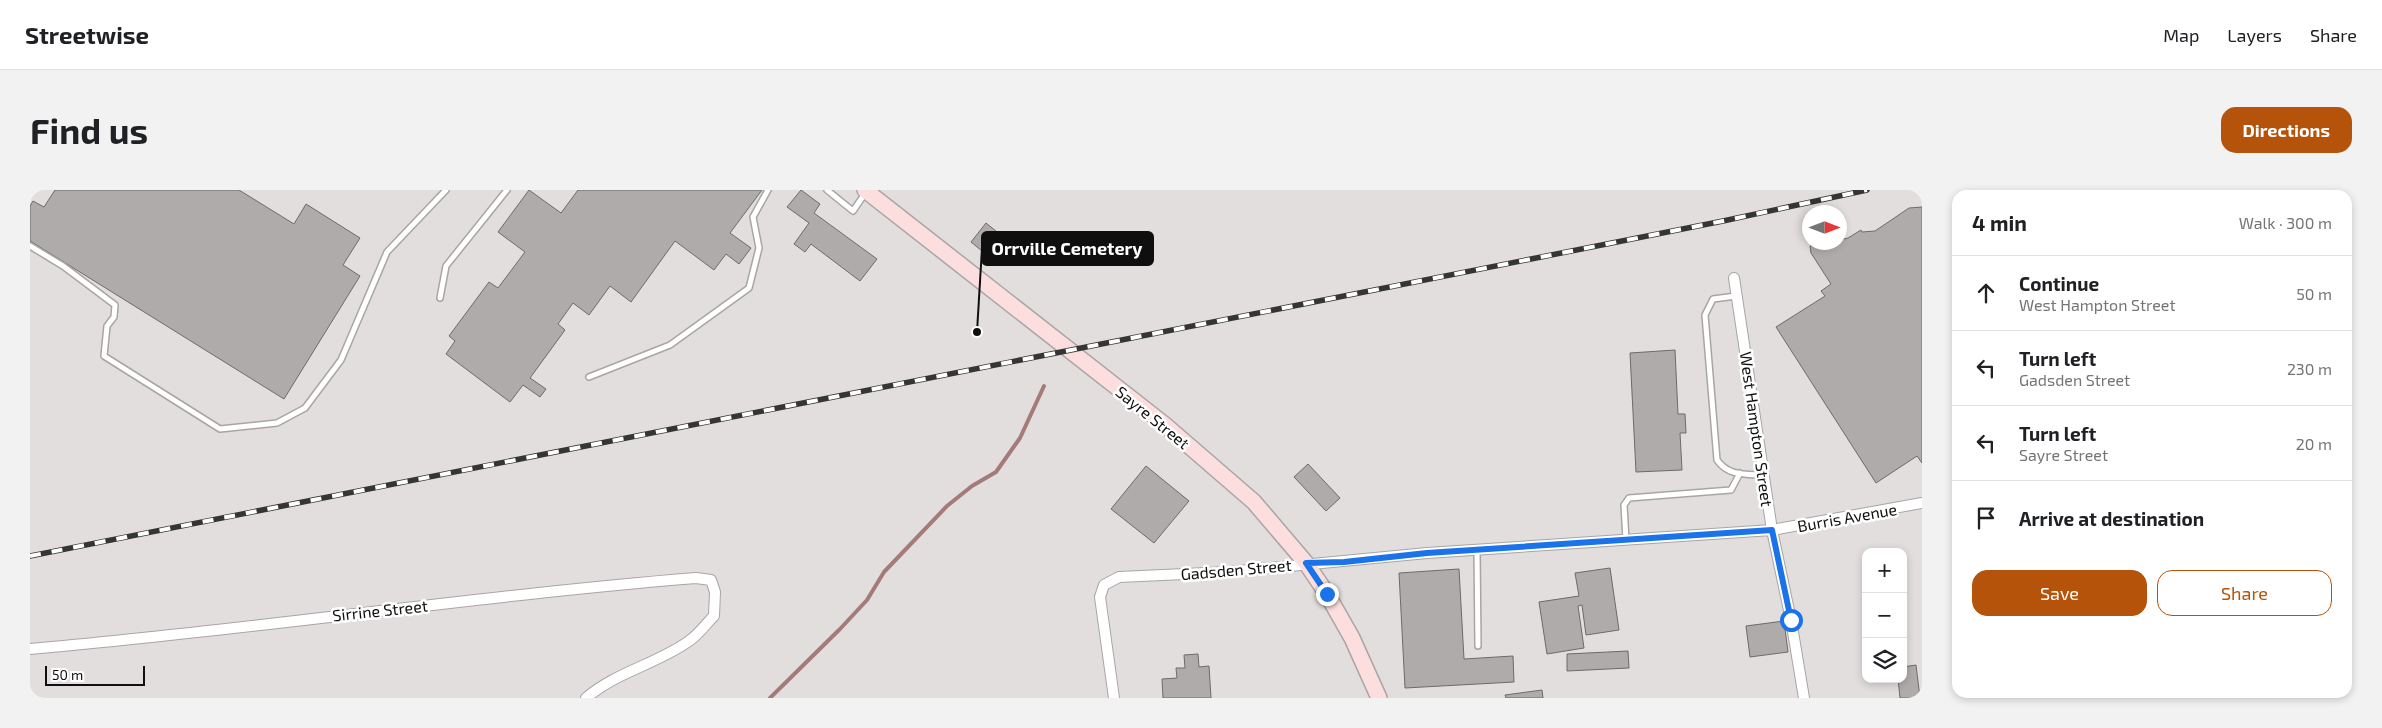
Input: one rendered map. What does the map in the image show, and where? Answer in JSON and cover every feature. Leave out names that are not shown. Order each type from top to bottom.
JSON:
[{"type":"main road","name":"Sayre Street","points":[[866,191],[1165,425],[1254,502],[1306,563],[1327,594],[1352,638],[1379,698]]},
{"type":"street","name":"West Hampton Street","points":[[1734,278],[1772,530],[1791,620],[1804,698]]},
{"type":"street","name":"Burris Avenue","points":[[1772,530],[1922,503]]},
{"type":"street","name":"Gadsden Street","points":[[1114,698],[1100,597],[1104,585],[1119,577],[1228,572],[1306,563],[1344,562],[1477,550],[1772,530]]},
{"type":"street","name":"Sirrine Street","points":[[30,649],[244,628],[303,619],[590,586],[696,578],[711,580],[715,592],[714,616],[690,640],[659,658],[602,684],[586,698]]},
{"type":"lane","points":[[30,246],[63,266],[115,305],[114,316],[107,326],[104,356],[220,429],[277,423],[305,408],[342,360],[387,252],[446,190]]},
{"type":"lane","points":[[440,298],[446,266],[507,190]]},
{"type":"lane","points":[[589,377],[670,345],[749,288],[759,248],[753,217],[768,190]]},
{"type":"lane","points":[[826,190],[853,211],[866,191]]},
{"type":"lane","points":[[1737,296],[1713,298],[1705,315],[1717,460],[1722,468],[1730,472],[1764,475]]},
{"type":"lane","points":[[1626,540],[1624,505],[1629,498],[1731,490],[1740,473]]},
{"type":"lane","points":[[1477,550],[1478,646]]},
{"type":"building","points":[[55,190],[239,190],[294,224],[306,204],[360,238],[343,265],[360,276],[284,399],[30,241],[30,206],[33,201],[44,207]]},
{"type":"building","points":[[529,190],[561,213],[578,190],[762,190],[730,233],[751,248],[739,264],[726,254],[714,270],[675,241],[631,302],[610,286],[589,315],[573,303],[558,324],[565,330],[530,378],[546,389],[540,397],[523,385],[510,402],[446,354],[455,341],[449,336],[489,282],[498,288],[525,252],[498,232]]},
{"type":"building","points":[[801,190],[820,204],[814,213],[877,259],[860,281],[811,244],[805,252],[794,244],[809,223],[787,207]]},
{"type":"building","points":[[1922,207],[1922,463],[1917,456],[1876,483],[1776,327],[1825,296],[1821,291],[1831,284],[1811,250],[1847,250],[1847,238],[1861,230],[1862,232],[1875,231],[1909,208]]},
{"type":"building","points":[[986,223],[1012,244],[997,263],[971,242]]},
{"type":"building","points":[[1675,350],[1678,414],[1685,414],[1686,433],[1680,433],[1682,470],[1636,472],[1630,353]]},
{"type":"building","points":[[1308,464],[1340,498],[1326,511],[1294,477]]},
{"type":"building","points":[[1146,466],[1189,501],[1154,543],[1111,509]]},
{"type":"building","points":[[1610,568],[1619,630],[1586,635],[1582,605],[1578,606],[1584,648],[1547,654],[1539,602],[1579,596],[1575,573]]},
{"type":"building","points":[[1459,569],[1464,659],[1513,656],[1514,682],[1405,688],[1399,573]]},
{"type":"building","points":[[1784,621],[1788,652],[1750,657],[1746,626]]},
{"type":"building","points":[[1628,651],[1629,668],[1567,671],[1567,654]]},
{"type":"building","points":[[1198,654],[1199,667],[1209,666],[1211,698],[1163,698],[1162,679],[1177,678],[1176,668],[1185,668],[1184,655]]},
{"type":"building","points":[[1916,665],[1920,698],[1900,698],[1898,683],[1907,683],[1907,666]]},
{"type":"building","points":[[1542,690],[1543,698],[1506,698],[1505,695]]},
{"type":"waterway","points":[[770,698],[867,600],[884,572],[947,506],[972,486],[996,472],[1020,438],[1044,386]]},
{"type":"railway","points":[[30,556],[1723,221],[1867,190]]},
{"type":"place","name":"Orrville Cemetery","points":[[977,332]]},
{"type":"route","points":[[1327,594],[1306,563],[1344,562],[1427,553],[1772,530],[1791,620]]}]
